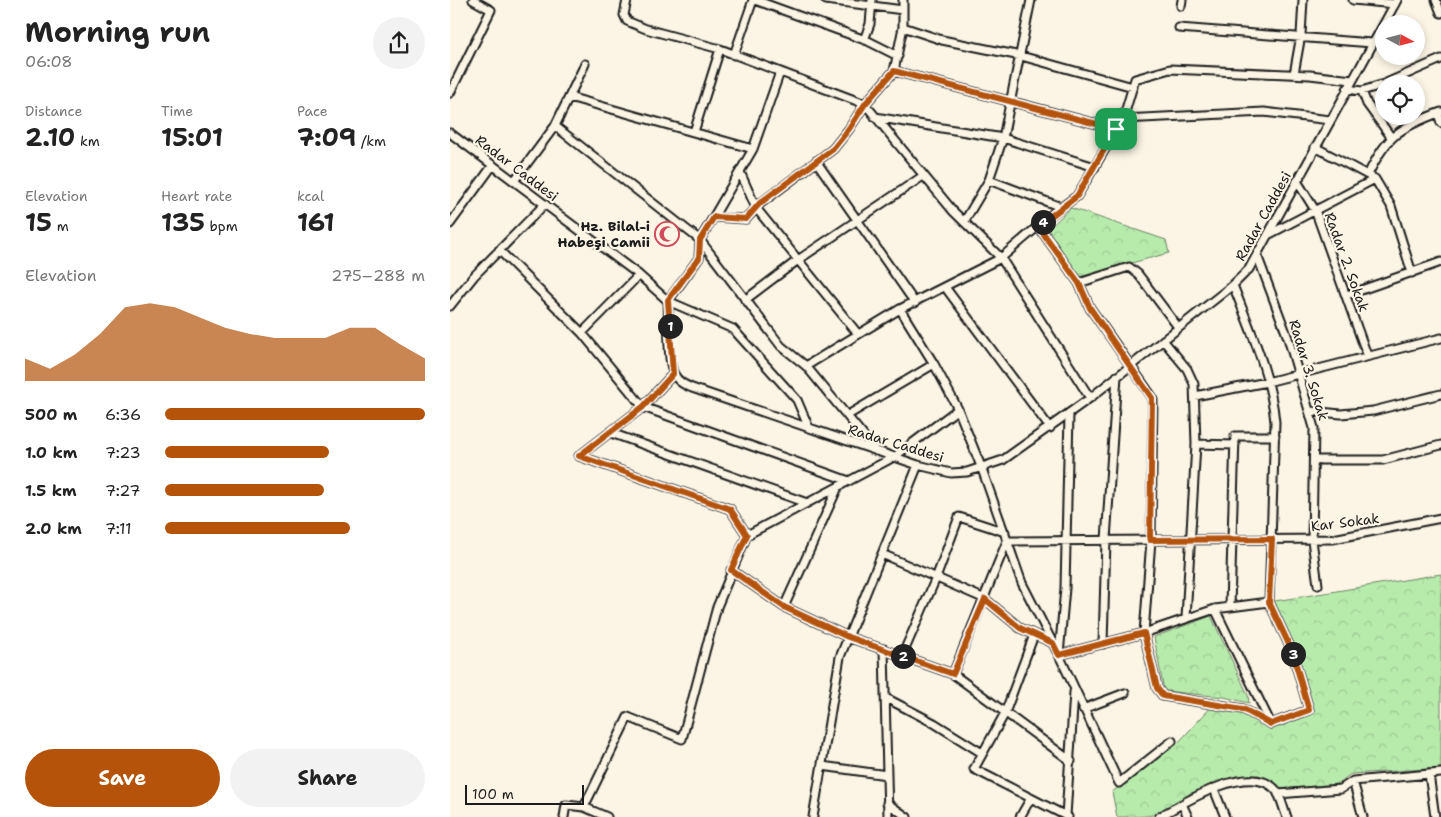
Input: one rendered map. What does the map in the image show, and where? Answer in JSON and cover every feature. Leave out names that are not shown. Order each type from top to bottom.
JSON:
[{"type":"street","points":[[450,93],[491,10],[473,0]]},
{"type":"street","points":[[627,0],[624,15],[627,21],[646,29],[720,49],[865,104],[923,176],[964,222],[1001,258],[1090,398]]},
{"type":"street","points":[[734,55],[754,0],[864,40],[898,56]]},
{"type":"street","points":[[826,0],[872,3],[903,10]]},
{"type":"street","points":[[714,217],[746,219],[756,208],[833,149],[865,104],[894,71],[903,27],[903,0]]},
{"type":"street","points":[[964,222],[989,180],[1003,138],[1031,0]]},
{"type":"street","points":[[1294,74],[1300,35],[1302,0]]},
{"type":"street","points":[[1353,0],[1396,2]]},
{"type":"street","name":"Radar Caddesi","points":[[673,374],[679,382],[692,388],[918,465],[951,473],[982,469],[1003,460],[1090,398],[1233,285],[1249,269],[1270,234],[1296,181],[1396,2]]},
{"type":"street","points":[[864,40],[870,24],[872,3]]},
{"type":"street","points":[[903,27],[942,40],[1021,56],[1133,87]]},
{"type":"street","points":[[1179,28],[1300,35],[1372,43]]},
{"type":"street","points":[[694,132],[720,49]]},
{"type":"street","points":[[1405,75],[1441,59]]},
{"type":"street","points":[[514,181],[555,126],[585,64]]},
{"type":"street","points":[[806,366],[900,310],[1001,258],[1061,207],[1077,196],[1123,119],[1135,79],[1170,70],[1294,74],[1352,80]]},
{"type":"street","points":[[894,71],[1116,129]]},
{"type":"street","points":[[747,535],[730,509],[579,456],[643,407],[673,374],[668,300],[699,258],[700,240],[752,149],[780,72]]},
{"type":"street","points":[[1347,89],[1362,91],[1375,87]]},
{"type":"street","points":[[1362,91],[1367,104],[1391,137]]},
{"type":"street","points":[[568,97],[752,149]]},
{"type":"street","points":[[1123,119],[1264,112],[1330,120]]},
{"type":"street","points":[[1270,234],[1371,177],[1377,154],[1391,137],[1440,113],[1441,123]]},
{"type":"street","points":[[875,117],[1003,138],[1095,168]]},
{"type":"street","points":[[555,126],[700,240],[781,346],[806,366],[876,451]]},
{"type":"street","name":"Radar Caddesi","points":[[450,134],[639,275],[668,300],[732,329],[797,400],[809,428]]},
{"type":"street","points":[[1315,147],[1371,177],[1391,206],[1412,273]]},
{"type":"street","points":[[816,161],[915,303]]},
{"type":"street","points":[[450,224],[492,165]]},
{"type":"street","points":[[740,172],[756,208],[858,334]]},
{"type":"street","points":[[745,300],[798,260],[923,176]]},
{"type":"street","points":[[989,180],[1061,207]]},
{"type":"street","name":"Radar 2. Sokak","points":[[1296,181],[1315,210],[1347,295],[1367,356]]},
{"type":"street","points":[[452,301],[545,204]]},
{"type":"street","points":[[1038,226],[1079,283],[1090,308],[1152,398],[1150,540],[1144,633],[1157,688],[1163,696],[1243,709],[1271,724],[1309,710],[1292,651],[1269,602],[1275,436],[1273,397],[1253,336],[1233,285]]},
{"type":"street","points":[[499,250],[582,333],[643,407],[849,481]]},
{"type":"street","name":"Radar 3. Sokak","points":[[1257,255],[1299,373],[1314,428],[1312,540],[1318,585]]},
{"type":"street","points":[[1347,295],[1441,262]]},
{"type":"street","points":[[1079,283],[1129,267],[1138,274],[1178,327]]},
{"type":"street","points":[[582,333],[639,275]]},
{"type":"street","points":[[945,287],[1050,428]]},
{"type":"street","points":[[900,310],[934,364],[958,409],[982,469],[1022,582],[1059,655],[1119,783],[1172,742]]},
{"type":"street","points":[[1195,396],[1267,382],[1441,338]]},
{"type":"street","points":[[1162,340],[1187,369],[1194,384],[1196,444],[1186,618]]},
{"type":"street","points":[[848,415],[934,364]]},
{"type":"street","points":[[1103,644],[1106,540],[1117,376]]},
{"type":"street","points":[[1310,411],[1341,414],[1373,411],[1441,394]]},
{"type":"street","points":[[584,807],[628,717],[682,739],[717,607],[747,535],[894,457],[958,409]]},
{"type":"street","points":[[1059,655],[1067,540],[1069,414]]},
{"type":"street","points":[[611,433],[807,503]]},
{"type":"street","points":[[1230,607],[1235,436],[1275,436]]},
{"type":"street","points":[[1196,444],[1234,445]]},
{"type":"street","points":[[1314,460],[1383,460],[1441,445]]},
{"type":"street","points":[[813,817],[836,677],[848,637],[918,465]]},
{"type":"street","points":[[784,607],[838,487]]},
{"type":"street","points":[[902,656],[936,578],[959,517],[1004,532]]},
{"type":"street","name":"Kar Sokak","points":[[1007,540],[1333,539],[1441,518]]},
{"type":"street","points":[[953,674],[985,599],[1007,540]]},
{"type":"street","points":[[882,554],[985,599],[1020,628],[1053,643]]},
{"type":"street","points":[[731,570],[784,607],[848,637],[953,674],[1071,761]]},
{"type":"street","points":[[1059,655],[1144,633],[1215,609],[1269,602]]},
{"type":"street","points":[[1215,609],[1271,724]]},
{"type":"street","points":[[1034,635],[1005,713],[974,769],[1067,817],[1074,690]]},
{"type":"street","points":[[884,649],[888,817]]},
{"type":"street","points":[[1084,709],[1125,693]]},
{"type":"street","points":[[886,698],[934,723],[982,753]]},
{"type":"street","points":[[822,766],[887,775]]},
{"type":"street","points":[[1278,794],[1341,789],[1353,781],[1441,772]]},
{"type":"street","points":[[1429,774],[1435,817]]},
{"type":"street","points":[[1159,817],[1182,804],[1240,780],[1262,780],[1276,790],[1286,817]]},
{"type":"street","points":[[1353,781],[1363,817]]},
{"type":"street","points":[[1214,790],[1225,817]]},
{"type":"street","points":[[1020,817],[1031,798]]},
{"type":"street","points":[[888,803],[907,817]]},
{"type":"street","points":[[1182,804],[1188,817]]},
{"type":"street","points":[[564,817],[566,805],[584,807],[607,817]]},
{"type":"green space","points":[[1071,208],[1166,240],[1169,253],[1079,277],[1048,229]]},
{"type":"green space","points":[[1441,574],[1441,768],[1351,774],[1337,784],[1276,790],[1262,780],[1240,780],[1214,789],[1190,793],[1174,807],[1157,814],[1139,817],[1117,817],[1112,792],[1176,745],[1214,704],[1243,709],[1271,724],[1309,710],[1292,651],[1269,602]]},
{"type":"green space","points":[[1211,616],[1248,695],[1249,703],[1224,697],[1164,691],[1154,637]]},
{"type":"place","name":"Hz. Bilal-i Habeşi Camii","points":[[667,234]]},
{"type":"route","points":[[894,71],[1116,129],[1077,196],[1051,214],[1038,226],[1079,283],[1090,308],[1152,398],[1150,540],[1272,539],[1269,602],[1292,651],[1309,710],[1271,724],[1243,709],[1176,700],[1163,696],[1157,688],[1144,633],[1059,655],[1053,643],[1020,628],[985,599],[953,674],[848,637],[784,607],[731,570],[747,535],[730,509],[579,456],[643,407],[673,374],[668,300],[699,258],[700,240],[714,217],[746,219],[760,203],[833,149],[865,104],[894,71]]}]
